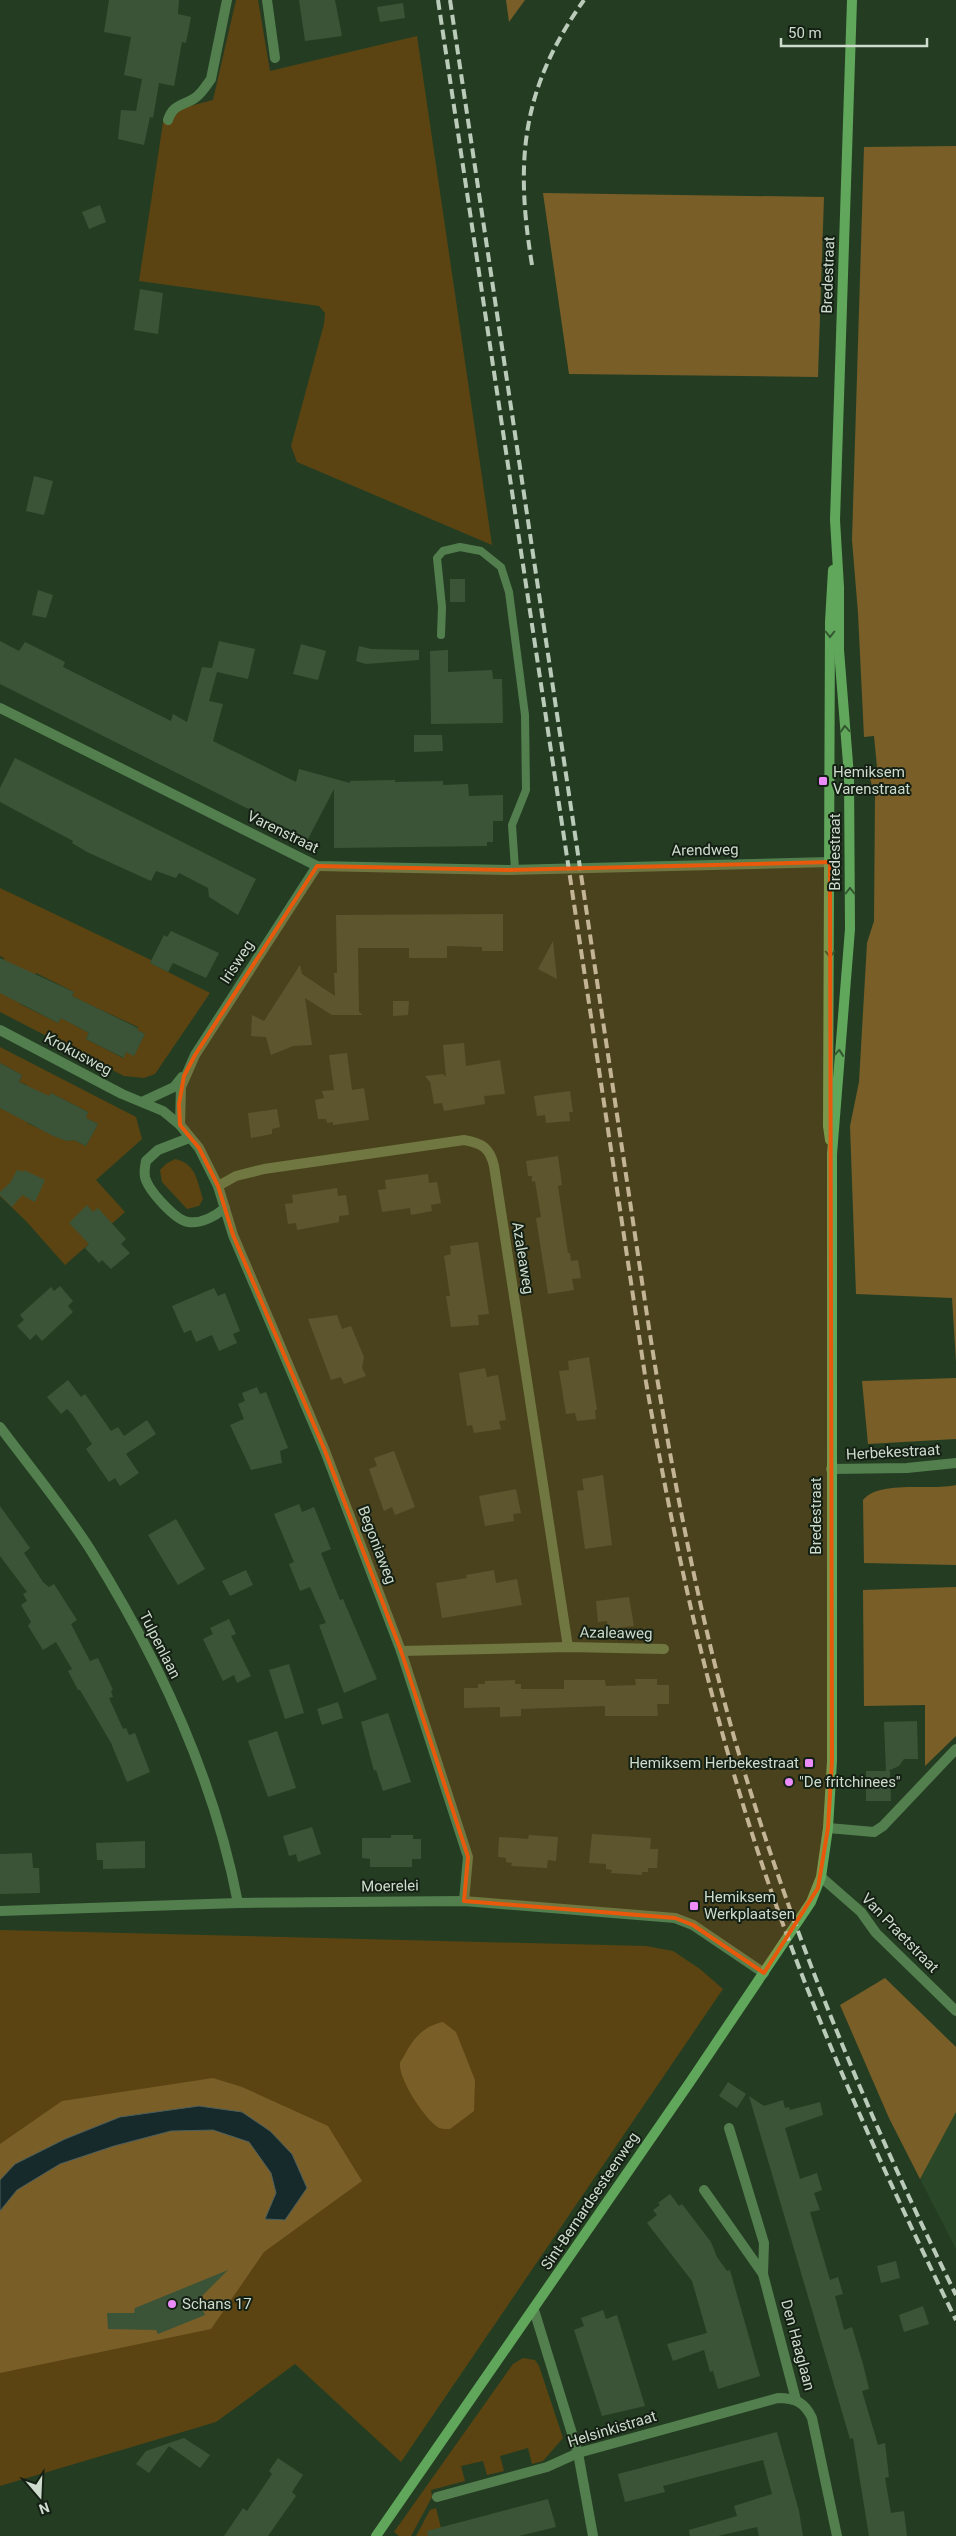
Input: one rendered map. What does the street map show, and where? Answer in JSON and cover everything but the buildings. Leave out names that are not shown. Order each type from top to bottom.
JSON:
[{"type":"main road","name":"Bredestraat","points":[[832,1154],[828,1126],[830,622],[835,550],[852,0]]},
{"type":"main road","name":"Bredestraat","points":[[821,1877],[828,1828],[832,1761],[832,1154],[850,929],[849,776],[839,650],[839,587],[835,550]]},
{"type":"main road","name":"Sint-Bernardsesteenweg","points":[[376,2536],[534,2310],[764,1973],[810,1902],[821,1877]]},
{"type":"street","points":[[168,120],[170,111],[176,106],[194,99],[204,90],[211,79],[228,0]]},
{"type":"street","points":[[267,0],[275,58]]},
{"type":"street","name":"Varenstraat","points":[[0,708],[317,866],[515,869],[580,867]]},
{"type":"street","name":"Arendweg","points":[[580,867],[830,862]]},
{"type":"street","name":"Irisweg","points":[[144,1101],[174,1087],[184,1076],[195,1055],[317,866]]},
{"type":"street","name":"Krokusweg","points":[[0,1030],[122,1094],[144,1101]]},
{"type":"street","name":"Irisweg","points":[[180,1125],[179,1104],[184,1076]]},
{"type":"street","points":[[144,1101],[163,1111],[180,1125],[206,1159],[218,1186],[225,1208],[215,1216],[202,1221],[187,1222],[175,1216],[150,1188],[144,1176],[146,1161],[158,1150],[189,1138]]},
{"type":"street","name":"Azaleaweg","points":[[218,1186],[236,1176],[264,1168],[464,1140],[478,1142],[488,1150],[494,1166],[568,1647]]},
{"type":"street","name":"Begoniaweg","points":[[225,1208],[233,1235],[326,1451],[401,1652],[468,1857],[464,1901]]},
{"type":"street","name":"Tulpenlaan","points":[[0,1427],[89,1548],[144,1643],[199,1766],[229,1855],[238,1903]]},
{"type":"street","name":"Herbekestraat","points":[[831,1470],[906,1468],[956,1462]]},
{"type":"street","name":"Azaleaweg","points":[[401,1652],[568,1647],[664,1649]]},
{"type":"street","points":[[828,1828],[874,1832],[883,1826],[956,1749]]},
{"type":"street","name":"Van Praetstraat","points":[[821,1877],[861,1912],[876,1933],[956,2011]]},
{"type":"street","name":"Moerelei","points":[[0,1911],[238,1903],[464,1901],[675,1918],[693,1925],[764,1973]]},
{"type":"street","name":"Den Haaglaan","points":[[729,2128],[764,2243],[763,2274],[796,2400],[806,2407],[812,2418],[837,2536]]},
{"type":"street","name":"Den Haaglaan","points":[[704,2190],[763,2274]]},
{"type":"street","points":[[534,2310],[578,2453],[593,2536]]},
{"type":"street","name":"Helsinkistraat","points":[[437,2498],[547,2467],[578,2453],[778,2398],[796,2400]]},
{"type":"lane","points":[[441,635],[442,607],[437,558],[443,551],[460,548],[481,551],[501,567],[509,592],[525,714],[526,790],[512,825],[515,869]]},
{"type":"highlighted area","points":[[830,862],[832,1761],[828,1828],[818,1888],[764,1973],[693,1925],[675,1918],[464,1901],[468,1857],[401,1651],[325,1451],[233,1235],[218,1186],[199,1148],[180,1125],[179,1104],[184,1076],[195,1055],[317,866],[508,870]]},
{"type":"shaded area","points":[[236,0],[258,0],[270,71],[417,36],[492,545],[297,462],[291,446],[324,324],[325,313],[319,306],[139,281],[164,116],[179,109],[213,100]]},
{"type":"shaded area","points":[[506,0],[525,0],[509,22]]},
{"type":"shaded area","points":[[956,146],[956,1362],[952,1298],[856,1294],[850,1126],[859,1082],[867,943],[874,921],[875,796],[867,768],[877,767],[874,736],[864,737],[858,613],[852,540],[864,147]]},
{"type":"shaded area","points":[[543,193],[824,197],[818,377],[569,374]]},
{"type":"shaded area","points":[[0,888],[151,960],[150,963],[210,993],[155,1074],[144,1078],[124,1076],[0,1012],[0,988],[4,958],[0,956]],"holes":[[[36,973],[74,992],[72,996],[80,1000],[69,1022],[61,1018],[58,1023],[20,1004]],[[86,1003],[138,1027],[137,1030],[145,1034],[134,1055],[126,1052],[123,1058],[86,1039],[89,1033],[74,1025]]]},
{"type":"shaded area","points":[[0,1047],[136,1117],[142,1139],[96,1180],[125,1212],[65,1265],[26,1221],[0,1196],[0,1108],[4,1110],[7,1104],[15,1107],[27,1085],[19,1082],[22,1075],[0,1063]],"holes":[[[51,1093],[88,1112],[86,1118],[98,1124],[86,1146],[74,1140],[67,1141],[27,1123],[41,1095],[48,1098]]]},
{"type":"shaded area","points":[[175,1159],[187,1164],[195,1174],[203,1199],[199,1206],[187,1209],[162,1182],[160,1170]]},
{"type":"shaded area","points":[[956,1378],[956,1439],[868,1444],[862,1381]]},
{"type":"shaded area","points":[[956,1485],[956,1565],[864,1563],[863,1500],[881,1490],[893,1488]]},
{"type":"shaded area","points":[[956,1587],[956,1736],[925,1766],[925,1705],[864,1706],[863,1590]]},
{"type":"shaded area","points":[[0,1930],[646,1946],[673,1951],[700,1969],[723,1989],[401,2462],[295,2364],[216,2422],[0,2486]]},
{"type":"shaded area","points":[[885,1978],[956,2047],[956,2112],[920,2179],[889,2118],[840,2005]]},
{"type":"shaded area","points":[[443,2022],[456,2032],[475,2080],[474,2111],[450,2129],[439,2128],[427,2117],[409,2091],[401,2073],[400,2065],[411,2044],[419,2034]]},
{"type":"shaded area","points":[[956,2069],[956,2249],[889,2118]]},
{"type":"shaded area","points":[[213,2078],[242,2087],[328,2126],[362,2181],[264,2252],[211,2329],[0,2373],[0,2144],[62,2101]]},
{"type":"shaded area","points":[[523,2358],[535,2360],[539,2366],[563,2438],[543,2461],[532,2464],[528,2448],[500,2456],[504,2471],[487,2475],[483,2461],[461,2466],[465,2481],[431,2490],[432,2497],[411,2536],[399,2536],[394,2532],[513,2364]]},
{"type":"shaded area","points":[[436,2508],[443,2536],[416,2536],[430,2510]]},
{"type":"water","points":[[199,2106],[242,2112],[270,2131],[292,2154],[307,2188],[285,2220],[265,2219],[276,2193],[271,2173],[249,2142],[213,2130],[171,2131],[114,2146],[60,2164],[17,2190],[0,2211],[0,2180],[15,2164],[65,2139],[120,2117]]},
{"type":"railway","points":[[438,0],[646,1382],[682,1569],[728,1754],[746,1815],[786,1933],[830,2045],[878,2156],[956,2320]]},
{"type":"railway","points":[[450,0],[647,1315],[664,1421],[695,1580],[734,1737],[756,1809],[805,1951],[861,2090],[956,2295]]},
{"type":"railway","points":[[532,265],[524,192],[524,159],[528,127],[535,96],[547,64],[563,33],[584,0]]},
{"type":"place","name":"Hemiksem Varenstraat","points":[[823,781]]},
{"type":"place","name":"Hemiksem Herbekestraat","points":[[809,1763]]},
{"type":"place","name":"\"De fritchinees\"","points":[[789,1782]]},
{"type":"place","name":"Hemiksem Werkplaatsen","points":[[694,1906]]},
{"type":"place","name":"Schans 17","points":[[172,2304]]}]
